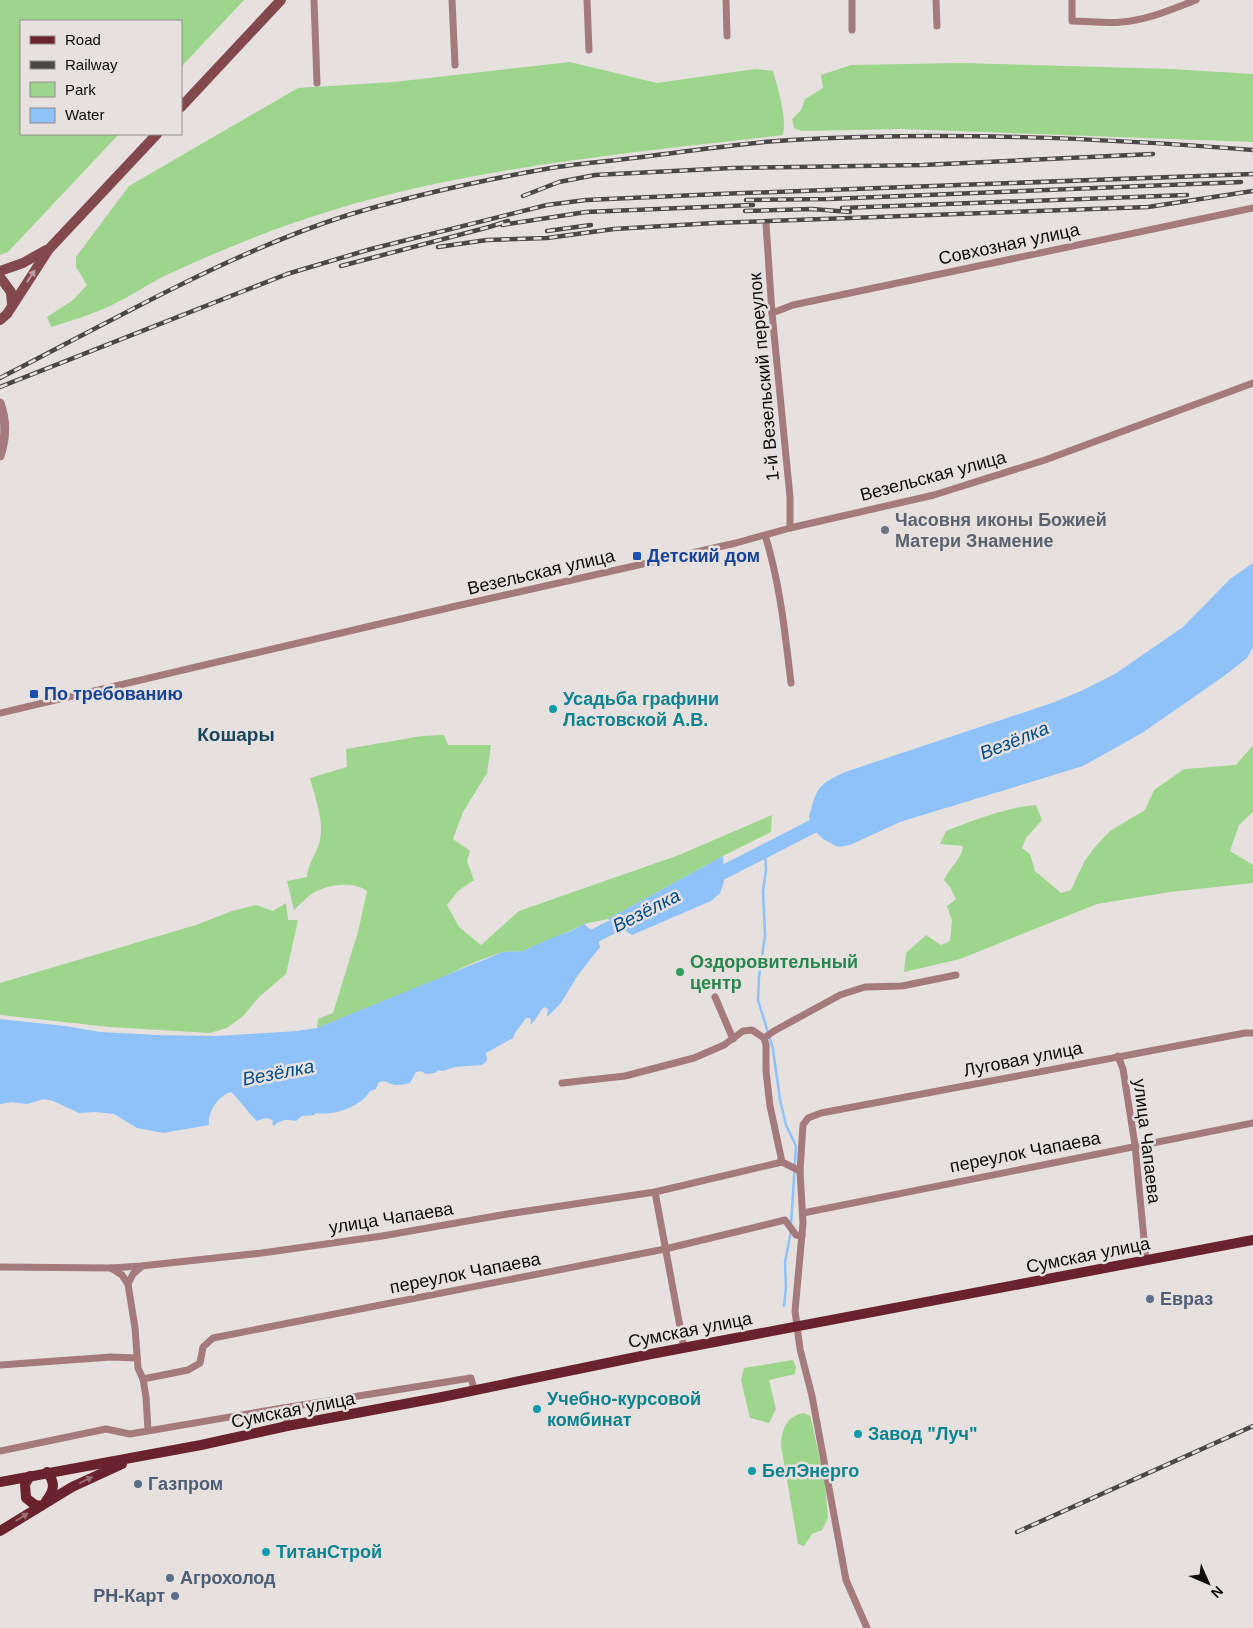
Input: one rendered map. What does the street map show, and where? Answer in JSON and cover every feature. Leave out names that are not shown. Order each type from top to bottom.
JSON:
[{"type":"main road","points":[[182,106],[281,0]]},
{"type":"main road","points":[[0,320],[49,249],[156,135]]},
{"type":"main road","points":[[0,271],[23,263],[49,249]]},
{"type":"main road","points":[[0,277],[11,292],[12,304]]},
{"type":"main road","name":"Сумская улица","points":[[134,1458],[684,1348],[1253,1240]]},
{"type":"main road","points":[[0,1482],[47,1472],[134,1458]]},
{"type":"main road","points":[[0,1531],[87,1479],[134,1458]]},
{"type":"main road","points":[[30,1476],[25,1484],[26,1498],[34,1505],[42,1505],[52,1494],[54,1488],[47,1472]]},
{"type":"street","points":[[314,0],[317,82]]},
{"type":"street","points":[[452,0],[455,65]]},
{"type":"street","points":[[588,0],[589,50]]},
{"type":"street","points":[[726,0],[727,36]]},
{"type":"street","points":[[852,0],[852,30]]},
{"type":"street","points":[[936,0],[937,26]]},
{"type":"street","points":[[1072,0],[1072,21],[1120,22],[1167,12],[1196,0]]},
{"type":"street","name":"Совхозная улица","points":[[772,314],[793,304],[1253,208]]},
{"type":"street","name":"1-й Везельский переулок","points":[[766,224],[772,314],[790,497],[790,528]]},
{"type":"street","name":"Везельская улица","points":[[0,713],[443,609],[736,543],[790,528],[934,495],[1045,460],[1253,383]]},
{"type":"street","points":[[0,403],[6,424],[0,456]]},
{"type":"street","points":[[766,535],[773,561],[785,626],[792,683]]},
{"type":"street","points":[[764,1038],[840,995],[865,987],[902,986],[956,975]]},
{"type":"street","points":[[715,997],[732,1039]]},
{"type":"street","points":[[562,1083],[625,1076],[677,1063],[694,1058],[724,1044],[743,1031],[752,1030],[764,1038],[770,1106],[782,1162],[800,1171],[803,1213],[794,1311],[846,1580],[866,1628]]},
{"type":"street","name":"Луговая улица","points":[[800,1171],[802,1125],[808,1118],[821,1113],[1245,1032],[1253,1033]]},
{"type":"street","name":"улица Чапаева","points":[[1118,1056],[1123,1069],[1135,1145],[1146,1260]]},
{"type":"street","name":"переулок Чапаева","points":[[803,1213],[1135,1145],[1253,1123]]},
{"type":"street","name":"улица Чапаева","points":[[0,1267],[111,1268],[262,1253],[382,1236],[507,1214],[655,1192],[782,1162]]},
{"type":"street","points":[[655,1192],[684,1348]]},
{"type":"street","name":"переулок Чапаева","points":[[143,1379],[188,1370],[200,1363],[203,1347],[212,1338],[665,1249],[784,1220],[796,1235],[802,1236]]},
{"type":"street","points":[[128,1284],[133,1274],[141,1266]]},
{"type":"street","points":[[111,1268],[122,1275],[128,1284],[135,1328],[138,1368],[143,1379],[148,1430]]},
{"type":"street","points":[[0,1365],[111,1357],[137,1358]]},
{"type":"street","points":[[0,1451],[106,1429],[130,1434],[472,1378],[474,1390]]},
{"type":"street","points":[[284,1408],[287,1426]]},
{"type":"green space","points":[[0,0],[244,0],[182,66],[182,20],[20,20],[20,135],[118,135],[8,252],[0,255]]},
{"type":"green space","points":[[570,62],[657,83],[755,69],[773,71],[783,112],[783,135],[555,163],[441,183],[385,196],[310,217],[250,239],[165,276],[105,308],[51,327],[47,317],[73,300],[87,285],[76,267],[76,257],[129,186],[298,88],[394,82]]},
{"type":"green space","points":[[961,63],[1172,69],[1253,74],[1253,142],[901,129],[802,131],[794,128],[792,119],[801,110],[805,99],[823,88],[821,75],[851,65]]},
{"type":"green space","points":[[444,735],[448,745],[491,745],[487,773],[463,812],[453,839],[470,851],[467,861],[474,880],[458,891],[447,905],[459,927],[481,945],[519,911],[679,855],[772,815],[771,832],[608,919],[584,924],[523,951],[503,952],[475,962],[317,1028],[318,1019],[333,1013],[358,932],[367,891],[346,885],[322,889],[309,896],[294,910],[287,881],[307,877],[309,867],[319,845],[321,832],[318,809],[310,778],[347,767],[346,749],[422,736]]},
{"type":"green space","points":[[1253,745],[1253,812],[1239,825],[1230,851],[1253,865],[1253,883],[1170,892],[1097,904],[960,959],[904,972],[906,953],[926,935],[941,945],[950,941],[952,920],[947,906],[956,899],[944,880],[958,860],[963,846],[940,844],[946,831],[1002,811],[1036,805],[1042,820],[1026,838],[1022,848],[1030,854],[1035,871],[1061,893],[1071,890],[1084,862],[1110,831],[1145,810],[1154,790],[1184,769],[1236,765]]},
{"type":"green space","points":[[286,903],[288,920],[298,920],[286,974],[260,996],[243,1016],[227,1028],[210,1033],[109,1027],[0,1015],[0,983],[196,925],[232,911],[256,905],[273,911]]},
{"type":"green space","points":[[793,1360],[796,1367],[795,1374],[769,1380],[776,1409],[769,1423],[750,1418],[741,1380],[744,1368]]},
{"type":"green space","points":[[804,1413],[810,1416],[812,1423],[825,1483],[828,1518],[822,1530],[812,1534],[804,1546],[798,1544],[781,1445],[782,1434],[786,1424],[793,1417]]},
{"type":"water","points":[[1253,563],[1253,647],[1247,658],[1142,733],[1083,766],[900,822],[850,845],[838,847],[823,839],[816,832],[809,817],[817,793],[823,784],[829,780],[845,772],[1052,703],[1115,674],[1183,627],[1230,579]]},
{"type":"water","points":[[723,856],[724,882],[720,893],[711,901],[632,935],[608,919]]},
{"type":"water","points":[[584,924],[597,935],[600,947],[578,975],[561,1003],[547,1017],[548,1009],[544,1007],[530,1025],[530,1018],[526,1018],[513,1038],[486,1053],[487,1061],[482,1065],[455,1067],[426,1074],[421,1071],[416,1072],[410,1083],[399,1085],[386,1081],[381,1082],[378,1083],[376,1089],[370,1091],[360,1102],[338,1112],[302,1116],[296,1121],[284,1120],[274,1126],[272,1124],[273,1121],[270,1119],[265,1118],[257,1121],[231,1092],[218,1100],[210,1115],[209,1125],[163,1133],[137,1128],[114,1114],[79,1113],[44,1099],[27,1104],[12,1102],[0,1104],[0,1019],[101,1032],[156,1035],[216,1036],[317,1028],[503,952],[523,951]]},
{"type":"waterway","name":"Везёлка","points":[[708,880],[829,818]]},
{"type":"waterway","points":[[765,851],[766,870],[763,891],[765,935],[758,1000],[773,1049],[780,1100],[786,1125],[796,1146],[791,1225]]},
{"type":"waterway","name":"Везёлка","points":[[580,943],[632,917]]},
{"type":"waterway","points":[[784,1306],[786,1287],[785,1262],[791,1231]]},
{"type":"railway","points":[[0,378],[214,268],[303,231],[348,215],[449,188],[551,168],[735,145],[849,137],[1022,137],[1138,142],[1253,150]]},
{"type":"railway","points":[[523,196],[559,182],[595,175],[732,168],[923,165],[1153,154]]},
{"type":"railway","points":[[0,387],[287,274],[371,249],[547,205],[586,200],[719,194],[1253,174]]},
{"type":"railway","points":[[746,200],[829,199],[1241,182]]},
{"type":"railway","points":[[438,247],[487,240],[547,238],[614,229],[714,223],[1148,207],[1253,191]]},
{"type":"railway","points":[[842,208],[1187,195]]},
{"type":"railway","points":[[502,225],[586,212],[753,205]]},
{"type":"railway","points":[[745,211],[812,209],[850,212]]},
{"type":"railway","points":[[341,266],[508,221]]},
{"type":"railway","points":[[547,231],[591,225]]},
{"type":"railway","points":[[1017,1532],[1253,1426]]},
{"type":"place","name":"Часовня иконы Божией Матери Знамение","points":[[885,530]]},
{"type":"place","name":"Детский дом","points":[[637,556]]},
{"type":"place","name":"По требованию","points":[[34,694]]},
{"type":"place","name":"Усадьба графини Ластовской А.В.","points":[[553,709]]},
{"type":"place","name":"Оздоровительный центр","points":[[680,972]]},
{"type":"place","name":"Евраз","points":[[1150,1299]]},
{"type":"place","name":"Учебно-курсовой комбинат","points":[[537,1409]]},
{"type":"place","name":"Завод \"Луч\"","points":[[858,1434]]},
{"type":"place","name":"БелЭнерго","points":[[752,1471]]},
{"type":"place","name":"Газпром","points":[[138,1484]]},
{"type":"place","name":"ТитанСтрой","points":[[266,1552]]},
{"type":"place","name":"Агрохолод","points":[[170,1578]]},
{"type":"place","name":"РН-Карт","points":[[175,1596]]},
{"type":"district","name":"Кошары","points":[[236,734]]}]
